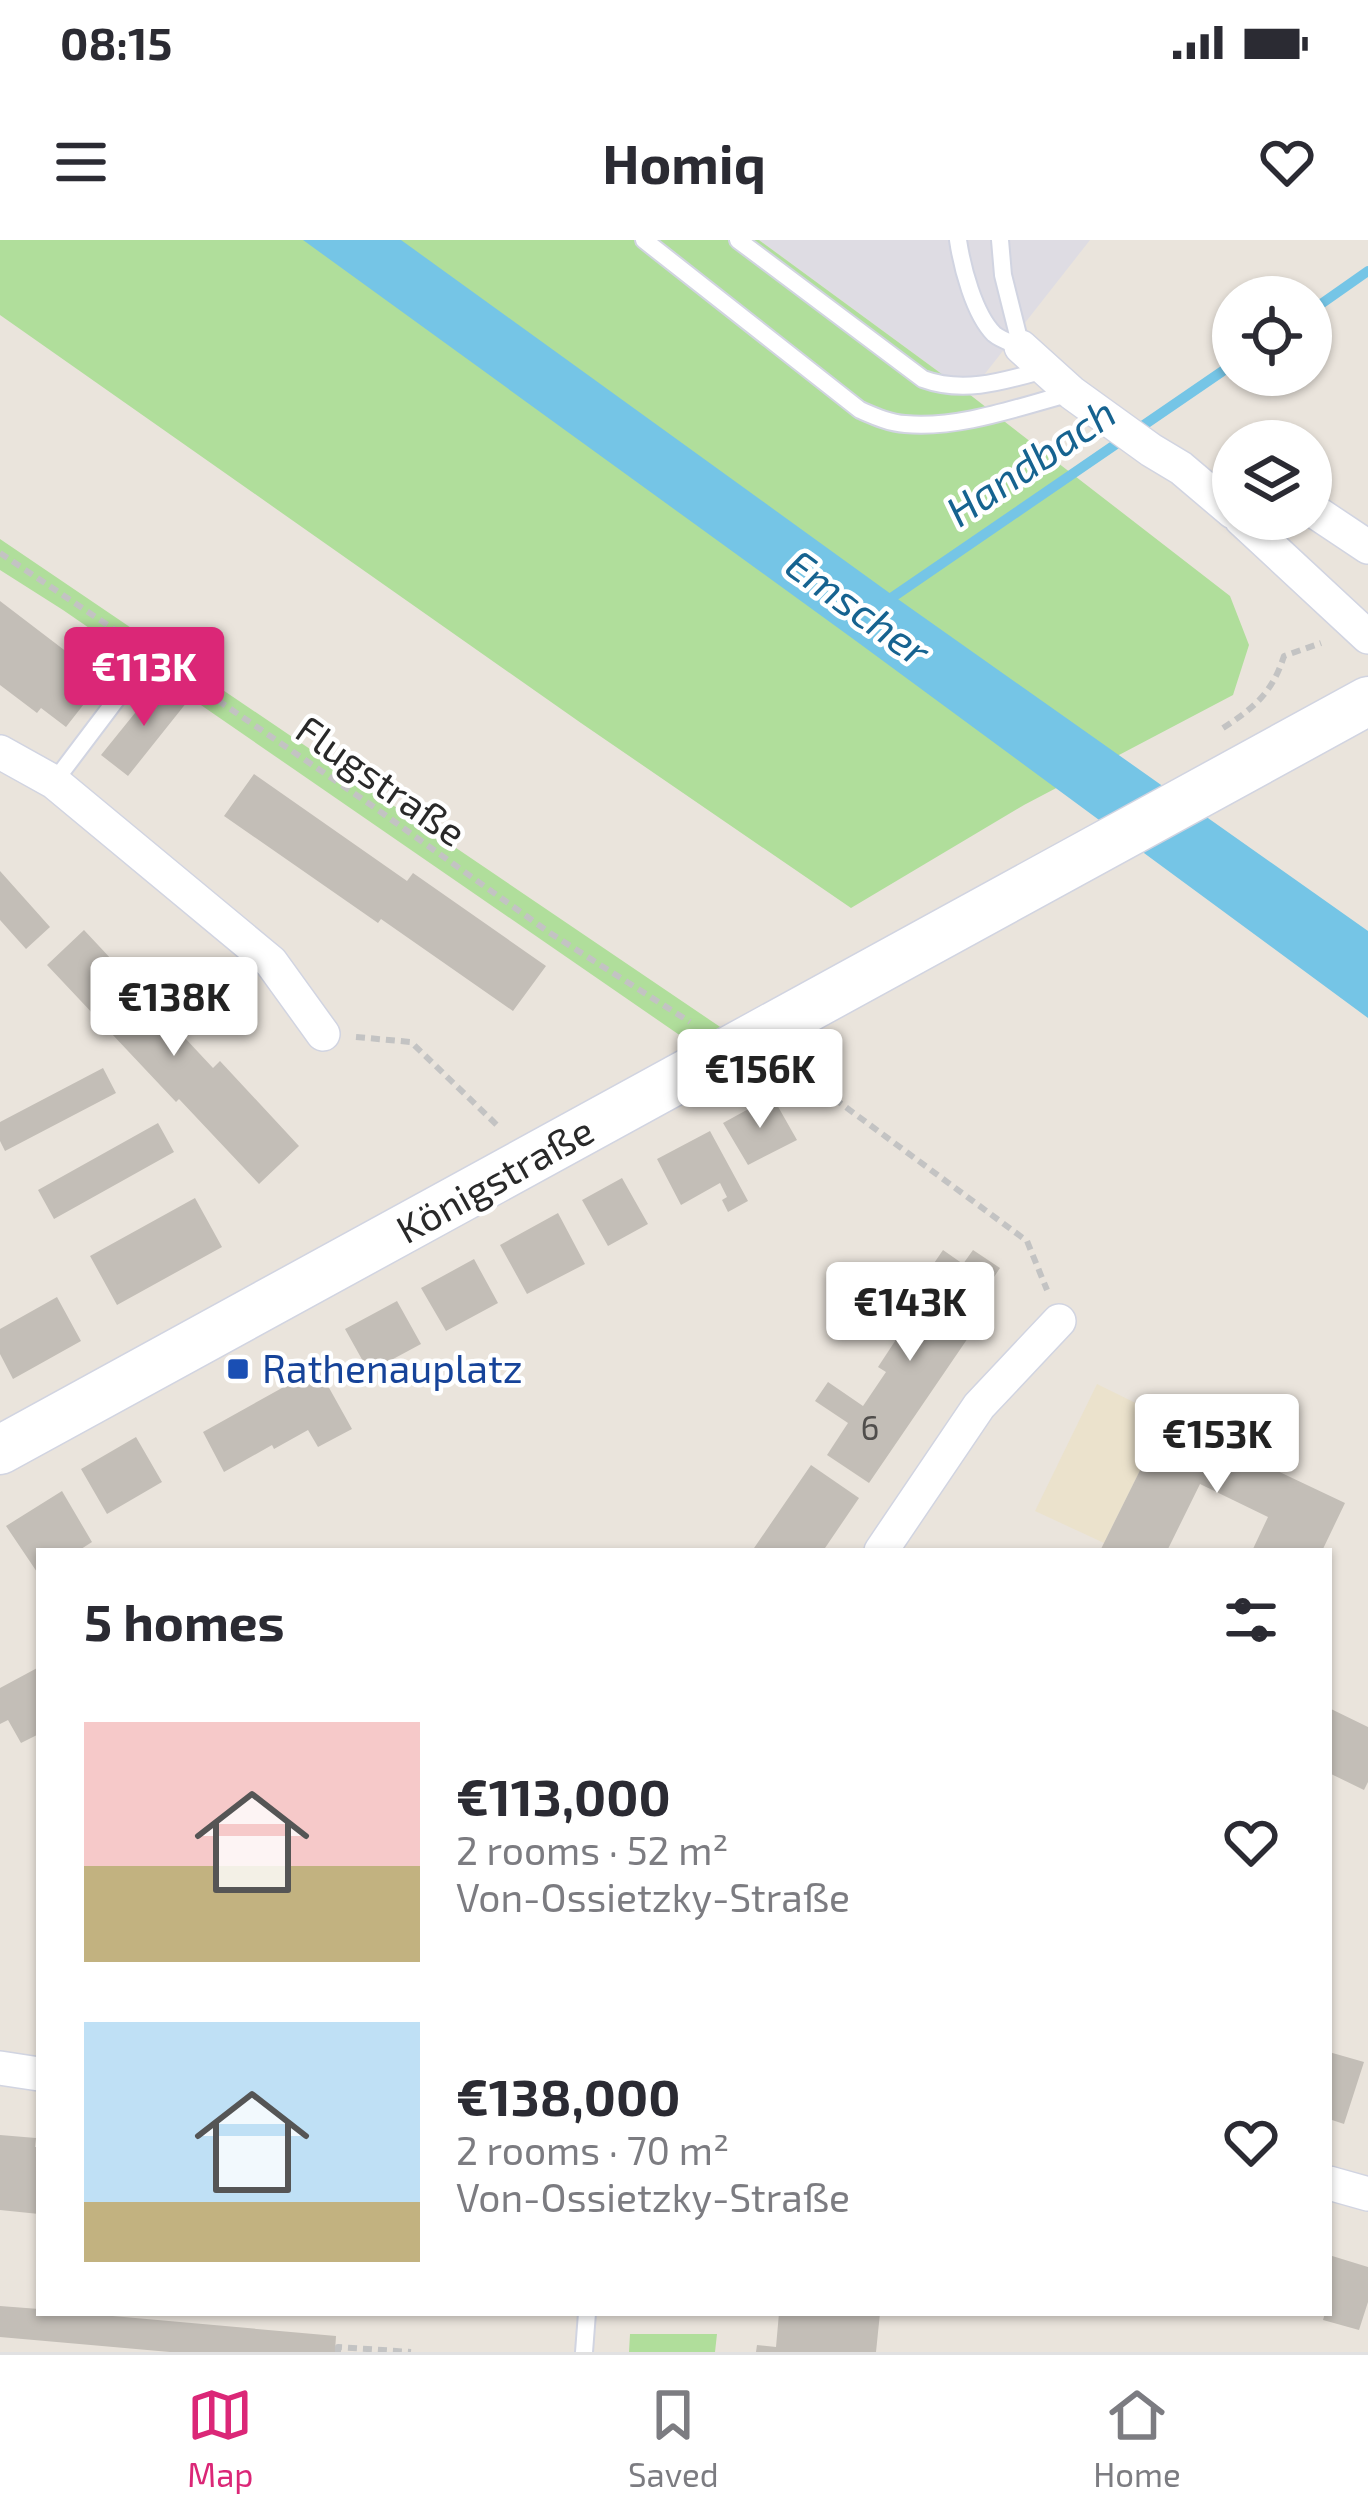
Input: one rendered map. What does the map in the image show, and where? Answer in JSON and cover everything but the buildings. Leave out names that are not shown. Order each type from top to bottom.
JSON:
[{"type":"main road","name":"Königstraße","points":[[0,1450],[1368,701]]},
{"type":"street","points":[[1032,359],[1212,494]]},
{"type":"street","points":[[1181,468],[1212,476]]},
{"type":"street","points":[[1332,514],[1368,523]]},
{"type":"street","points":[[1332,522],[1368,547]]},
{"type":"street","points":[[1263,540],[1368,637]]},
{"type":"street","points":[[0,752],[54,782],[271,962],[322,1034]]},
{"type":"street","points":[[882,1548],[979,1406],[1059,1321]]},
{"type":"street","points":[[0,2068],[36,2074]]},
{"type":"street","points":[[1332,2184],[1368,2194]]},
{"type":"lane","points":[[644,240],[860,410],[881,419],[928,424],[974,418],[1072,393]]},
{"type":"lane","points":[[738,240],[923,379],[941,386],[972,387],[1032,359]]},
{"type":"lane","points":[[958,240],[962,265],[984,320],[996,336],[1032,359]]},
{"type":"lane","points":[[1000,240],[1003,275],[1032,359]]},
{"type":"lane","points":[[54,782],[134,676]]},
{"type":"lane","points":[[584,2352],[587,2316]]},
{"type":"path","name":"Flugstraße","points":[[0,553],[550,933],[692,1023],[805,1077],[1027,1241],[1059,1321]]},
{"type":"path","points":[[1228,725],[1264,698],[1284,656]]},
{"type":"path","points":[[322,1034],[411,1042],[532,1160]]},
{"type":"path","points":[[338,2352],[338,2347],[411,2352]]},
{"type":"shaded area","points":[[759,240],[1090,240],[969,394]]},
{"type":"shaded area","points":[[1097,1384],[1166,1418],[1104,1543],[1035,1511]]},
{"type":"green space","points":[[0,240],[759,240],[969,394],[1230,596],[1249,645],[1233,695],[1024,805],[851,908],[0,315]]},
{"type":"green space","points":[[0,539],[735,1037],[707,1054],[0,570]]},
{"type":"green space","points":[[630,2334],[717,2334],[715,2352],[629,2352]]},
{"type":"water","name":"Emscher","points":[[303,240],[401,240],[1368,931],[1368,1018],[856,641]]},
{"type":"waterway","name":"Handbach","points":[[1332,296],[1368,271]]},
{"type":"waterway","name":"Handbach","points":[[884,603],[1212,378]]},
{"type":"place","name":"Rathenauplatz","points":[[238,1369]]}]
